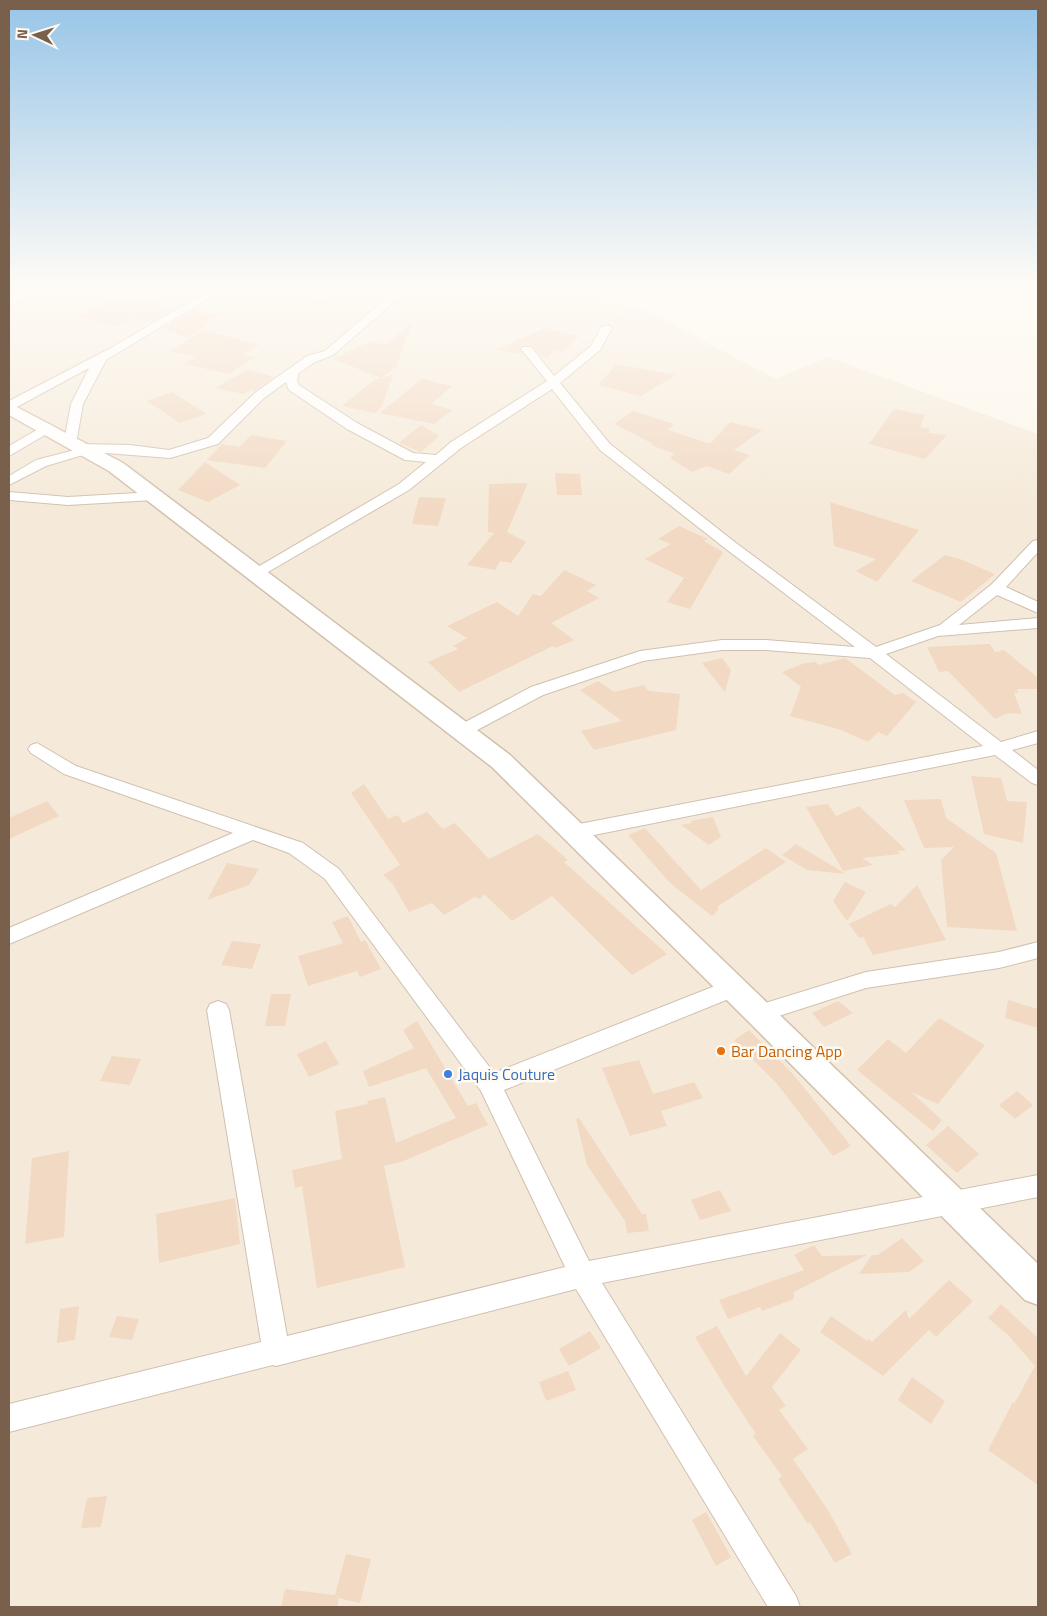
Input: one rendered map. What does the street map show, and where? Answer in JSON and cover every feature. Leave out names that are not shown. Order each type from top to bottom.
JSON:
[{"type":"street","points":[[9,407],[97,358]]},
{"type":"street","points":[[79,447],[77,404],[99,358]]},
{"type":"street","points":[[9,481],[41,463],[79,447],[130,449],[170,454],[213,441],[260,395],[314,358]]},
{"type":"street","points":[[535,358],[606,447],[731,546],[1038,779]]},
{"type":"street","points":[[256,574],[404,487],[456,445],[554,382],[583,358]]},
{"type":"street","points":[[294,371],[291,380],[293,387],[352,426],[410,458],[438,459]]},
{"type":"street","points":[[9,407],[116,467],[501,761],[760,1013],[948,1202],[1038,1288]]},
{"type":"street","points":[[11,450],[47,428]]},
{"type":"street","points":[[9,496],[68,501],[154,496]]},
{"type":"street","points":[[939,632],[996,588],[1038,544]]},
{"type":"street","points":[[996,588],[1038,608]]},
{"type":"street","points":[[462,731],[537,692],[640,656],[722,645],[766,645],[874,653],[939,632],[1038,623]]},
{"type":"street","points":[[574,832],[997,749],[1038,737]]},
{"type":"street","points":[[37,749],[70,770],[296,848],[332,874],[490,1084],[582,1275],[785,1607]]},
{"type":"street","points":[[9,936],[252,833]]},
{"type":"street","points":[[760,1013],[866,980],[999,960],[1038,950]]},
{"type":"street","points":[[490,1084],[733,988]]},
{"type":"street","points":[[218,1010],[276,1352]]},
{"type":"street","points":[[9,1418],[582,1275],[948,1202],[1038,1186]]},
{"type":"shaded area","points":[[9,358],[737,358],[776,379],[825,358],[832,358],[1038,434],[1038,1607],[9,1607]]},
{"type":"building","points":[[194,358],[254,358],[228,374],[185,364]]},
{"type":"building","points":[[399,358],[396,367],[381,378],[333,359]]},
{"type":"building","points":[[617,364],[675,375],[641,396],[598,385]]},
{"type":"building","points":[[247,370],[274,377],[254,391],[250,390],[244,394],[215,388]]},
{"type":"building","points":[[393,375],[382,406],[375,413],[342,406],[374,380]]},
{"type":"building","points":[[422,379],[452,386],[431,404],[452,410],[434,424],[380,413]]},
{"type":"building","points":[[172,392],[206,414],[180,423],[147,401]]},
{"type":"building","points":[[894,409],[925,415],[920,427],[930,429],[929,433],[947,435],[925,459],[869,444]]},
{"type":"building","points":[[633,411],[674,424],[668,430],[710,444],[730,422],[762,430],[734,450],[750,455],[729,474],[707,466],[692,472],[670,458],[675,454],[651,445],[653,444],[614,424]]},
{"type":"building","points":[[421,425],[439,436],[421,452],[399,443]]},
{"type":"building","points":[[251,435],[287,441],[265,468],[207,460],[222,444],[239,447]]},
{"type":"building","points":[[205,462],[240,485],[208,502],[178,490]]},
{"type":"building","points":[[555,473],[580,474],[582,495],[557,495]]},
{"type":"building","points":[[528,483],[507,532],[526,542],[511,563],[500,561],[495,570],[467,565],[494,533],[488,532],[489,484]]},
{"type":"building","points":[[419,497],[446,498],[438,526],[412,524]]},
{"type":"building","points":[[830,502],[919,530],[877,582],[856,571],[876,559],[834,546]]},
{"type":"building","points":[[679,526],[708,539],[704,541],[723,552],[690,609],[667,602],[684,578],[645,559],[671,544],[658,539]]},
{"type":"building","points":[[945,555],[960,559],[995,574],[961,602],[911,581]]},
{"type":"building","points":[[564,570],[596,585],[587,591],[599,598],[551,623],[574,640],[556,648],[553,646],[459,692],[428,662],[458,649],[453,646],[467,638],[447,626],[497,602],[518,616],[533,594],[541,596]]},
{"type":"building","points":[[990,644],[995,652],[1004,650],[1038,678],[1038,689],[1017,689],[1018,693],[1014,693],[1022,714],[1008,713],[995,719],[948,671],[939,672],[927,647]]},
{"type":"building","points":[[722,658],[731,670],[725,692],[702,663]]},
{"type":"building","points":[[845,658],[895,695],[903,693],[916,702],[887,736],[878,732],[868,742],[841,730],[790,716],[801,687],[782,672],[805,663],[816,662],[818,665]]},
{"type":"building","points":[[598,681],[614,692],[644,685],[648,691],[680,694],[676,730],[594,750],[581,731],[622,721],[580,690]]},
{"type":"building","points":[[971,776],[1001,778],[1007,801],[1027,802],[1023,843],[984,834]]},
{"type":"building","points":[[364,784],[388,819],[398,815],[403,823],[427,812],[443,829],[455,823],[489,859],[538,834],[568,860],[564,862],[667,954],[632,975],[552,896],[512,921],[484,894],[480,899],[475,897],[444,915],[432,903],[409,912],[392,883],[383,875],[400,865],[351,793]]},
{"type":"building","points":[[941,799],[946,818],[996,853],[1017,931],[947,927],[941,860],[954,847],[924,848],[904,800]]},
{"type":"building","points":[[47,801],[59,816],[9,839],[9,818]]},
{"type":"building","points":[[828,804],[836,816],[859,806],[906,850],[898,851],[900,854],[862,858],[873,865],[843,871],[806,807]]},
{"type":"building","points":[[713,817],[721,837],[709,845],[681,825],[692,823],[691,821]]},
{"type":"building","points":[[645,828],[701,890],[766,848],[786,862],[717,907],[719,909],[712,916],[670,883],[628,835]]},
{"type":"building","points":[[796,844],[846,874],[807,870],[782,855]]},
{"type":"building","points":[[227,863],[259,869],[249,885],[207,900]]},
{"type":"building","points":[[845,882],[866,892],[847,921],[833,901]]},
{"type":"building","points":[[917,885],[946,940],[873,955],[863,937],[859,938],[849,924],[891,904],[895,907]]},
{"type":"building","points":[[348,916],[361,942],[365,940],[381,969],[360,977],[357,971],[308,986],[298,956],[343,943],[332,922]]},
{"type":"building","points":[[232,941],[261,944],[252,969],[221,965]]},
{"type":"building","points":[[271,994],[291,994],[285,1026],[265,1026]]},
{"type":"building","points":[[1008,1000],[1038,1009],[1038,1028],[1005,1018]]},
{"type":"building","points":[[838,1001],[853,1013],[824,1027],[812,1013]]},
{"type":"building","points":[[939,1018],[985,1045],[938,1104],[911,1092],[942,1120],[933,1131],[857,1070],[888,1039],[906,1053]]},
{"type":"building","points":[[417,1021],[468,1106],[476,1103],[488,1125],[401,1162],[384,1166],[405,1267],[317,1288],[302,1186],[295,1188],[292,1170],[342,1159],[335,1111],[368,1104],[367,1101],[385,1097],[396,1143],[456,1118],[426,1068],[369,1087],[363,1071],[414,1048],[403,1030]]},
{"type":"building","points":[[749,1030],[793,1074],[851,1146],[833,1156],[777,1084],[734,1040]]},
{"type":"building","points":[[326,1041],[339,1064],[309,1077],[297,1054]]},
{"type":"building","points":[[112,1056],[141,1059],[130,1085],[100,1081]]},
{"type":"building","points":[[639,1060],[653,1094],[694,1082],[703,1098],[661,1111],[667,1126],[630,1136],[602,1068]]},
{"type":"building","points":[[1017,1091],[1033,1105],[1015,1119],[999,1105]]},
{"type":"building","points":[[579,1118],[642,1214],[646,1214],[649,1231],[627,1233],[625,1221],[587,1165],[576,1119]]},
{"type":"building","points":[[948,1126],[979,1154],[957,1173],[926,1145]]},
{"type":"building","points":[[69,1151],[64,1237],[25,1244],[32,1158]]},
{"type":"building","points":[[720,1190],[731,1211],[700,1220],[691,1200]]},
{"type":"building","points":[[235,1198],[240,1244],[159,1263],[156,1214]]},
{"type":"building","points":[[902,1238],[924,1261],[909,1272],[859,1274],[872,1255],[878,1255]]},
{"type":"building","points":[[814,1245],[822,1256],[867,1255],[794,1292],[794,1299],[762,1311],[760,1307],[728,1319],[719,1300],[804,1270],[794,1255]]},
{"type":"building","points":[[949,1280],[973,1301],[936,1337],[929,1330],[883,1376],[820,1332],[831,1316],[867,1341],[868,1339],[872,1342],[906,1310],[909,1319]]},
{"type":"building","points":[[1001,1304],[1038,1338],[1038,1485],[988,1450],[1013,1402],[1014,1404],[1035,1366],[1008,1335],[988,1318]]},
{"type":"building","points":[[79,1306],[75,1340],[57,1343],[60,1309]]},
{"type":"building","points":[[117,1316],[139,1319],[132,1340],[109,1337]]},
{"type":"building","points":[[717,1326],[746,1376],[780,1333],[801,1350],[772,1387],[786,1406],[779,1410],[808,1449],[793,1459],[828,1510],[852,1554],[835,1563],[810,1522],[808,1524],[778,1479],[782,1476],[753,1436],[756,1434],[695,1337]]},
{"type":"building","points":[[590,1331],[601,1348],[569,1366],[559,1349]]},
{"type":"building","points":[[568,1371],[576,1390],[546,1401],[539,1382]]},
{"type":"building","points":[[912,1377],[945,1401],[931,1424],[898,1400]]},
{"type":"building","points":[[107,1496],[101,1527],[81,1528],[87,1498]]},
{"type":"building","points":[[706,1512],[731,1557],[716,1566],[692,1520]]},
{"type":"building","points":[[346,1554],[371,1559],[360,1603],[338,1598],[338,1607],[281,1607],[285,1589],[335,1595]]},
{"type":"place","name":"Bar Dancing App","points":[[721,1051]]},
{"type":"place","name":"Jaquis Couture","points":[[448,1074]]}]
